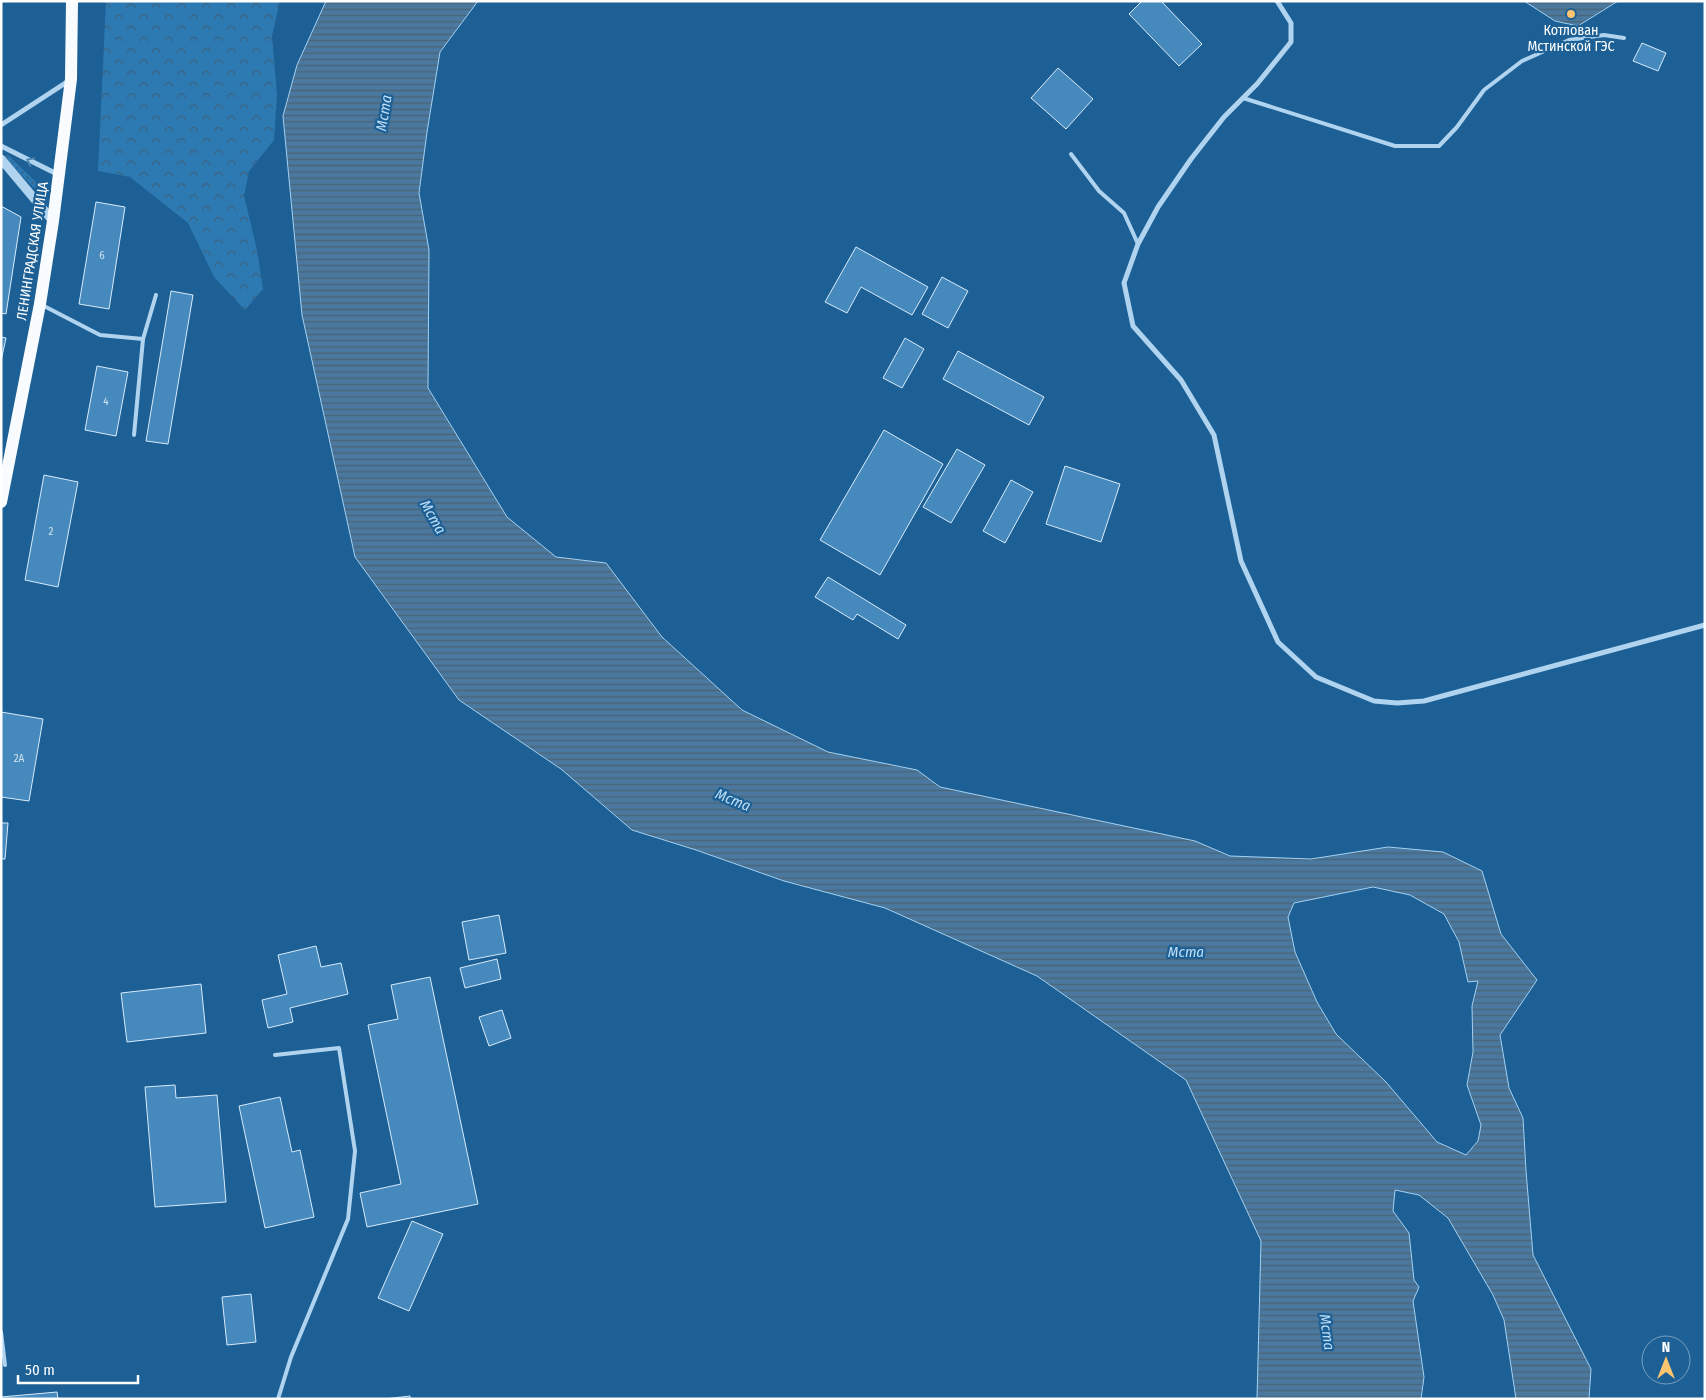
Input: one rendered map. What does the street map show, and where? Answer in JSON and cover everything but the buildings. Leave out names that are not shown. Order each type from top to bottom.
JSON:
[{"type":"main road","name":"ЛЕНИНГРАДСКАЯ УЛИЦА","points":[[1,502],[40,304],[53,221],[71,79],[72,1]]},
{"type":"street","points":[[1276,1],[1291,23],[1291,42],[1257,84],[1224,117],[1191,159],[1158,208],[1138,244],[1124,283],[1133,326],[1181,380],[1214,435],[1241,561],[1278,642],[1316,677],[1374,701],[1424,701],[1705,625]]},
{"type":"street","points":[[1,125],[71,79]]},
{"type":"street","points":[[1,146],[59,175]]},
{"type":"street","points":[[1,159],[53,221]]},
{"type":"lane","points":[[1243,98],[1395,146],[1439,146],[1457,127],[1484,90],[1522,61],[1569,40],[1604,35],[1624,38]]},
{"type":"lane","points":[[1071,154],[1098,190],[1124,212],[1138,244]]},
{"type":"lane","points":[[134,435],[143,339],[156,295]]},
{"type":"lane","points":[[40,304],[100,335],[143,339]]},
{"type":"lane","points":[[275,1055],[339,1048],[355,1151],[348,1219],[291,1357],[278,1399]]},
{"type":"lane","points":[[1,1332],[5,1365]]},
{"type":"green space","points":[[106,1],[280,1],[272,36],[277,95],[274,140],[249,171],[244,196],[257,250],[263,289],[245,310],[214,277],[188,223],[130,177],[98,171]]},
{"type":"green space","points":[[8,155],[42,188],[34,188],[4,157]]},
{"type":"water","name":"Мста","points":[[326,1],[478,1],[440,52],[419,193],[429,250],[428,388],[507,517],[556,557],[606,563],[662,637],[742,710],[828,752],[917,770],[940,787],[1195,841],[1230,856],[1311,859],[1388,847],[1443,852],[1482,871],[1501,934],[1537,980],[1500,1035],[1509,1088],[1523,1118],[1533,1255],[1591,1369],[1589,1399],[1516,1399],[1504,1320],[1493,1295],[1448,1218],[1419,1195],[1395,1190],[1393,1211],[1409,1233],[1414,1280],[1419,1287],[1413,1301],[1424,1377],[1421,1399],[1257,1399],[1261,1241],[1186,1080],[1037,976],[885,908],[784,881],[632,830],[561,769],[459,700],[355,557],[302,315],[283,116],[297,65]],"holes":[[[1373,887],[1410,895],[1444,914],[1459,942],[1468,982],[1478,981],[1472,1006],[1473,1052],[1467,1085],[1481,1125],[1478,1141],[1466,1155],[1437,1142],[1386,1082],[1336,1034],[1317,1002],[1295,952],[1288,917],[1294,903]]]},
{"type":"water","name":"Котлован Мстинской ГЭС","points":[[1524,1],[1618,1],[1578,26],[1555,21]]},
{"type":"place","name":"Котлован Мстинской ГЭС","points":[[1571,14]]}]
